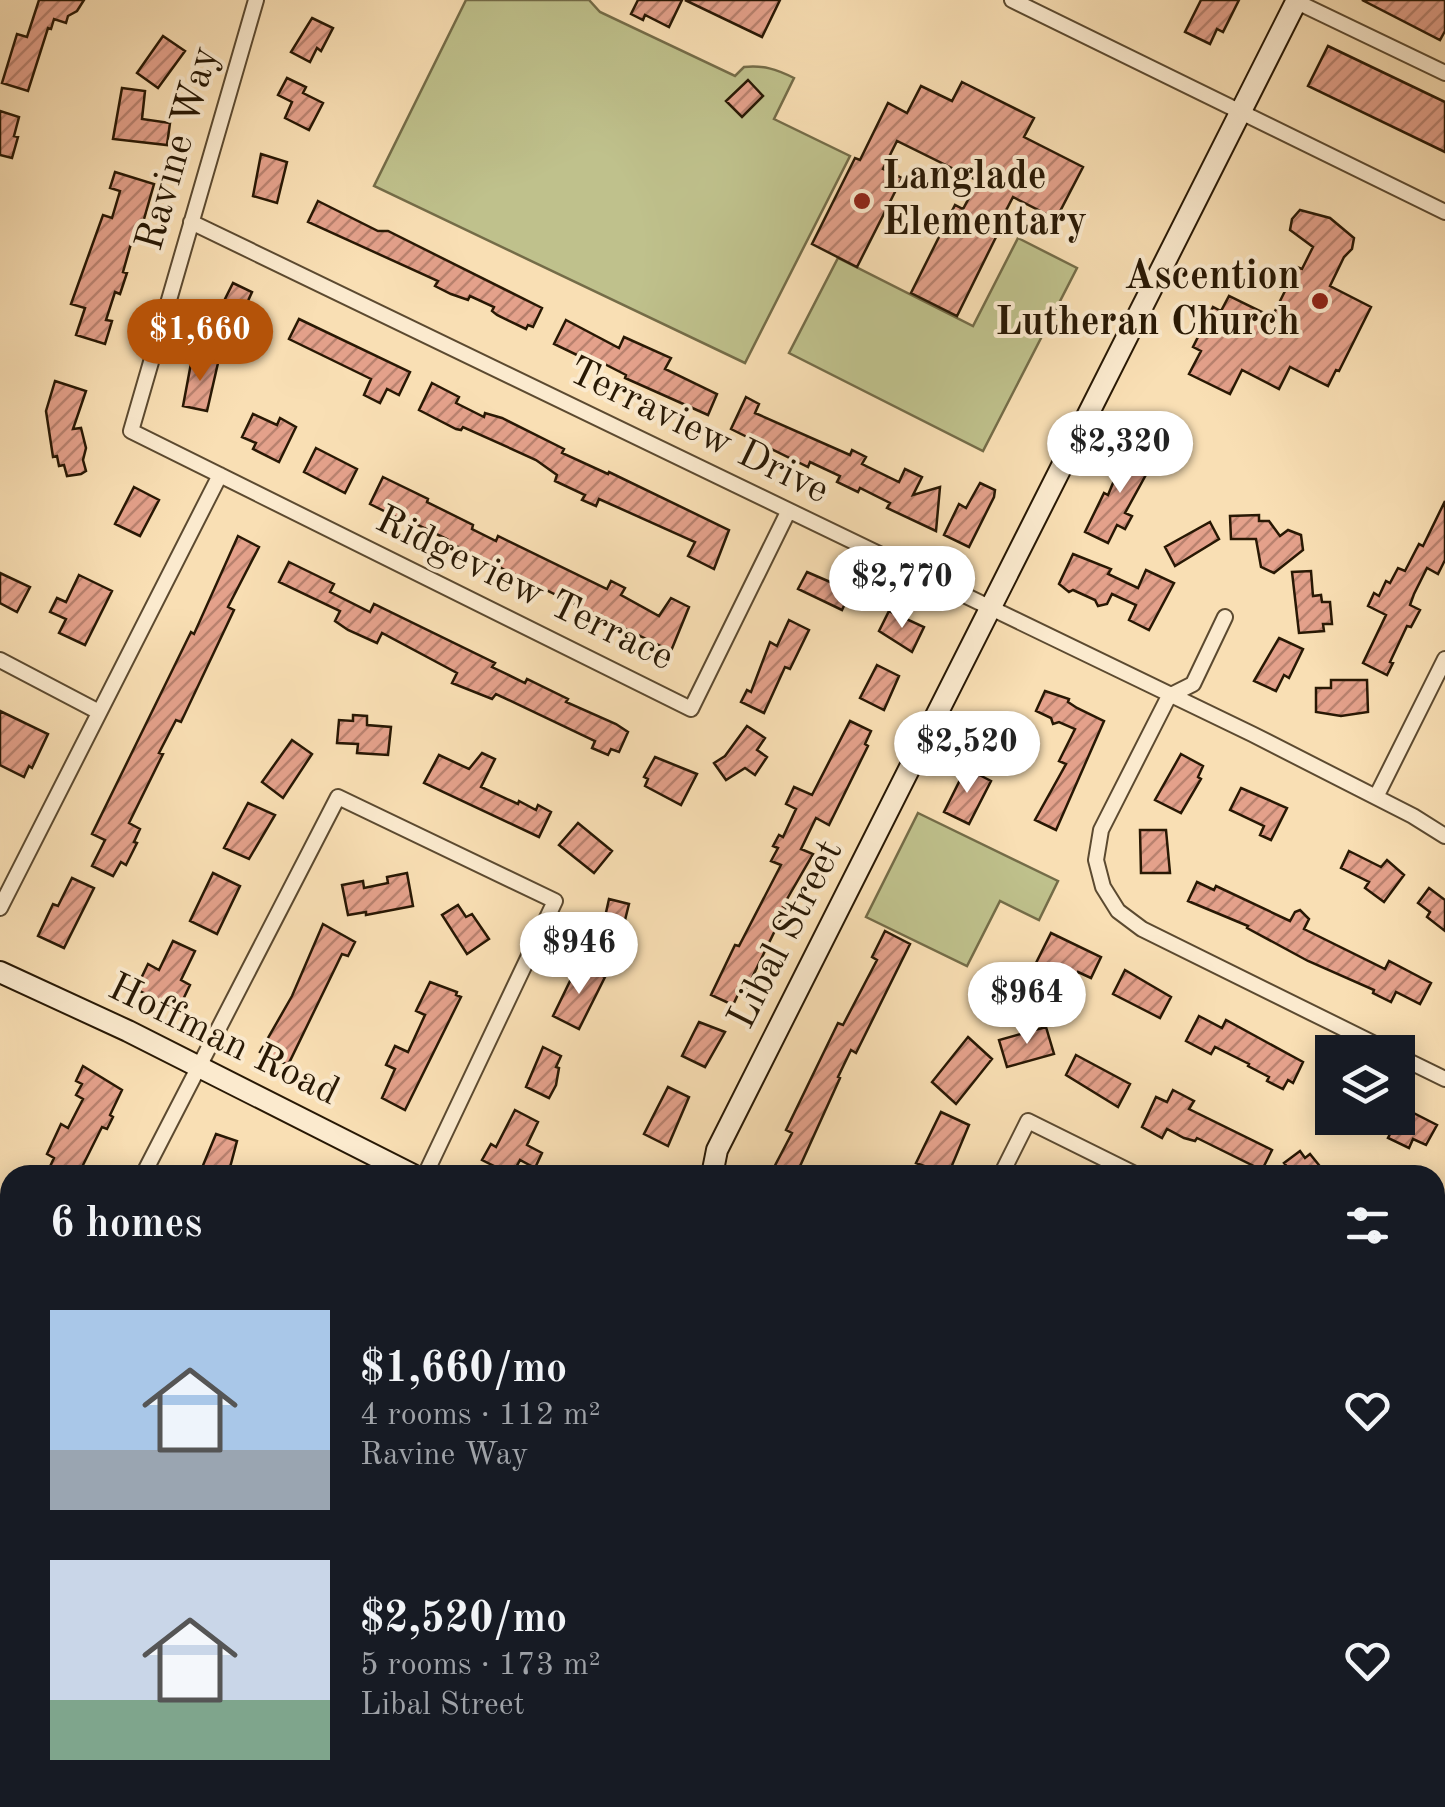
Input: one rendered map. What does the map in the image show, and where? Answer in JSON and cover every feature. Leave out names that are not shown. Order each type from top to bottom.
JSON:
[{"type":"street","name":"Ravine Way","points":[[131,430],[256,0]]},
{"type":"street","points":[[1012,0],[1029,4],[1445,212]]},
{"type":"street","points":[[1297,1],[1445,72]]},
{"type":"street","name":"Libal Street","points":[[714,1165],[717,1150],[1297,1]]},
{"type":"street","name":"Terraview Drive","points":[[191,222],[1376,797],[1445,836]]},
{"type":"street","name":"Ridgeview Terrace","points":[[131,430],[692,709],[788,512]]},
{"type":"street","points":[[0,908],[220,475]]},
{"type":"street","points":[[1225,617],[1193,684],[1169,696],[1102,830],[1096,860],[1103,887],[1118,911],[1142,929],[1356,1035]]},
{"type":"street","points":[[0,660],[99,712]]},
{"type":"street","points":[[1376,797],[1445,660]]},
{"type":"street","points":[[148,1165],[338,797],[555,901],[430,1165]]},
{"type":"street","name":"Hoffman Road","points":[[0,972],[199,1066],[393,1165]]},
{"type":"street","points":[[1415,1064],[1445,1079]]},
{"type":"street","points":[[1006,1165],[1028,1121],[1117,1165]]},
{"type":"street","name":"Libal Street","points":[[703,1165],[717,1150]]},
{"type":"green space","points":[[466,0],[589,0],[600,12],[735,76],[744,67],[757,67],[794,78],[774,119],[850,156],[745,363],[374,186]]},
{"type":"green space","points":[[1018,238],[1077,268],[983,451],[789,353],[838,258],[973,326]]},
{"type":"green space","points":[[918,813],[1058,881],[1039,920],[1000,901],[967,966],[866,917]]},
{"type":"building","points":[[39,0],[84,0],[66,23],[54,19],[51,29],[48,28],[28,91],[2,83],[17,34],[27,37]]},
{"type":"building","points":[[638,0],[682,0],[669,27],[645,15],[643,20],[631,14]]},
{"type":"building","points":[[685,0],[780,0],[762,37]]},
{"type":"building","points":[[1201,0],[1239,0],[1223,32],[1217,29],[1210,44],[1185,32]]},
{"type":"building","points":[[1362,0],[1445,0],[1445,31],[1440,40]]},
{"type":"building","points":[[312,18],[333,28],[310,62],[291,52]]},
{"type":"building","points":[[163,36],[185,51],[158,88],[137,73]]},
{"type":"building","points":[[1328,46],[1445,102],[1445,152],[1308,86]]},
{"type":"building","points":[[287,78],[306,87],[303,93],[323,103],[309,130],[285,118],[292,102],[278,95]]},
{"type":"building","points":[[748,80],[763,96],[742,117],[726,101]]},
{"type":"building","name":"Langlade Elementary","points":[[962,82],[1034,118],[1024,137],[1083,167],[1056,219],[1013,197],[957,316],[911,293],[955,205],[963,209],[978,181],[897,141],[883,169],[902,178],[857,267],[812,244],[888,103],[907,113],[921,86],[952,101]]},
{"type":"building","points":[[122,88],[145,91],[142,119],[170,123],[167,145],[113,139]]},
{"type":"building","points":[[0,111],[19,117],[12,158],[0,155]]},
{"type":"building","points":[[261,154],[287,162],[277,203],[253,196]]},
{"type":"building","points":[[115,172],[154,184],[142,226],[134,233],[120,294],[115,292],[106,320],[112,321],[105,344],[76,335],[85,308],[71,304],[103,215],[112,218],[120,191],[110,188]]},
{"type":"building","points":[[318,201],[378,231],[388,231],[542,308],[533,327],[528,325],[526,329],[497,315],[492,311],[494,307],[470,296],[468,300],[451,294],[435,286],[438,281],[308,222]]},
{"type":"building","name":"Ascention Lutheran Church","points":[[1300,210],[1330,218],[1354,238],[1352,249],[1330,286],[1371,307],[1339,371],[1336,370],[1328,386],[1290,367],[1279,389],[1242,370],[1230,394],[1189,374],[1201,351],[1193,347],[1213,307],[1221,311],[1229,296],[1272,317],[1297,267],[1302,269],[1313,247],[1290,230],[1292,219]]},
{"type":"building","points":[[233,283],[252,292],[237,325],[240,332],[227,345],[201,333],[201,328],[210,310],[218,313]]},
{"type":"building","points":[[299,319],[410,372],[399,395],[387,389],[380,403],[364,395],[371,379],[289,339]]},
{"type":"building","points":[[566,320],[619,348],[624,337],[671,358],[665,369],[717,394],[708,415],[625,378],[626,375],[581,352],[579,356],[554,344]]},
{"type":"building","points":[[192,358],[218,363],[207,411],[183,406]]},
{"type":"building","points":[[55,381],[86,391],[73,429],[81,428],[86,448],[86,471],[81,474],[67,476],[64,465],[59,466],[57,456],[53,457],[46,411]]},
{"type":"building","points":[[432,383],[459,397],[456,403],[484,417],[485,413],[502,418],[564,449],[562,453],[729,530],[714,569],[688,556],[695,542],[599,499],[596,506],[582,500],[585,495],[555,481],[557,475],[536,460],[419,410]]},
{"type":"building","points":[[746,397],[759,404],[755,413],[850,455],[852,450],[866,457],[862,464],[899,482],[905,469],[922,477],[913,495],[940,487],[936,531],[887,508],[890,503],[860,488],[858,492],[837,482],[840,476],[810,462],[808,467],[731,429]]},
{"type":"building","points":[[253,414],[277,425],[280,418],[296,427],[279,462],[253,449],[256,443],[242,437]]},
{"type":"building","points":[[1128,447],[1154,460],[1125,513],[1132,516],[1125,529],[1117,525],[1108,543],[1085,532],[1104,493],[1108,495]]},
{"type":"building","points":[[316,448],[357,469],[345,493],[304,472]]},
{"type":"building","points":[[383,477],[428,499],[427,502],[496,541],[498,536],[607,589],[611,581],[625,588],[621,595],[659,616],[671,598],[689,607],[671,651],[370,504]]},
{"type":"building","points":[[980,483],[995,490],[994,497],[969,547],[944,535],[959,504],[966,508]]},
{"type":"building","points":[[134,487],[159,500],[140,536],[115,524]]},
{"type":"building","points":[[1445,501],[1445,560],[1438,574],[1427,568],[1410,605],[1420,610],[1411,627],[1407,626],[1387,675],[1363,663],[1386,615],[1368,606],[1374,593],[1379,596],[1398,568],[1405,571],[1419,544],[1423,546]]},
{"type":"building","points":[[1259,515],[1259,521],[1269,521],[1280,536],[1288,530],[1301,535],[1303,550],[1274,573],[1261,567],[1256,539],[1231,539],[1230,516]]},
{"type":"building","points":[[1210,522],[1219,539],[1175,566],[1165,547]]},
{"type":"building","points":[[238,536],[259,547],[228,607],[234,610],[181,722],[176,720],[159,753],[163,754],[129,823],[140,829],[134,842],[137,843],[126,865],[121,862],[113,876],[92,866],[105,840],[92,834],[191,632],[194,634]]},
{"type":"building","points":[[1073,554],[1111,569],[1108,574],[1138,588],[1146,570],[1174,583],[1149,630],[1129,620],[1136,605],[1112,594],[1107,604],[1098,606],[1095,600],[1073,590],[1069,592],[1059,584]]},
{"type":"building","points":[[289,562],[334,584],[330,592],[370,612],[374,604],[495,663],[492,667],[525,683],[527,679],[616,724],[628,732],[619,752],[611,749],[608,755],[592,748],[595,741],[496,694],[492,699],[452,683],[457,673],[382,633],[377,643],[348,630],[335,621],[340,611],[279,582]]},
{"type":"building","points":[[1311,571],[1313,596],[1321,595],[1322,602],[1330,602],[1332,624],[1323,624],[1324,631],[1299,633],[1292,572]]},
{"type":"building","points":[[807,572],[851,591],[842,610],[798,589]]},
{"type":"building","points":[[0,573],[30,587],[17,612],[0,603]]},
{"type":"building","points":[[79,575],[112,591],[85,645],[59,633],[66,619],[50,612],[57,598],[66,602]]},
{"type":"building","points":[[889,611],[924,627],[912,652],[879,631]]},
{"type":"building","points":[[789,620],[809,630],[790,669],[785,667],[764,713],[741,702],[747,690],[751,692],[770,642],[777,646]]},
{"type":"building","points":[[1279,638],[1303,649],[1289,678],[1284,675],[1276,691],[1254,681]]},
{"type":"building","points":[[877,665],[899,676],[884,710],[860,698]]},
{"type":"building","points":[[1331,680],[1367,680],[1368,712],[1341,716],[1316,712],[1316,688],[1331,688]]},
{"type":"building","points":[[1045,691],[1069,699],[1077,708],[1104,721],[1056,830],[1035,820],[1066,764],[1059,761],[1075,729],[1059,722],[1053,724],[1051,718],[1036,711]]},
{"type":"building","points":[[0,711],[48,734],[24,777],[0,765]]},
{"type":"building","points":[[353,715],[367,716],[367,725],[391,727],[388,755],[357,753],[358,744],[337,743],[339,720],[353,721]]},
{"type":"building","points":[[850,721],[871,731],[865,744],[868,746],[829,825],[816,818],[801,849],[813,854],[783,906],[786,908],[746,990],[741,988],[733,1005],[711,995],[781,865],[771,861],[778,848],[773,846],[779,835],[783,837],[796,809],[786,804],[794,787],[812,795]]},
{"type":"building","points":[[747,726],[765,738],[757,750],[767,757],[755,775],[745,768],[726,780],[714,763],[725,756]]},
{"type":"building","points":[[292,740],[312,754],[283,798],[262,782]]},
{"type":"building","points":[[482,753],[495,759],[481,787],[518,804],[519,801],[536,810],[538,805],[551,812],[539,837],[424,783],[439,755],[469,769]]},
{"type":"building","points":[[1181,754],[1203,766],[1198,777],[1201,779],[1181,813],[1155,800]]},
{"type":"building","points":[[655,757],[697,774],[681,805],[645,786],[648,779],[644,777]]},
{"type":"building","points":[[966,768],[991,781],[969,824],[944,812]]},
{"type":"building","points":[[1241,788],[1287,808],[1271,840],[1260,835],[1264,826],[1230,810]]},
{"type":"building","points":[[248,803],[275,815],[249,859],[224,848]]},
{"type":"building","points":[[578,823],[612,851],[594,873],[559,845]]},
{"type":"building","points":[[1140,830],[1166,830],[1170,873],[1141,873]]},
{"type":"building","points":[[1349,851],[1381,867],[1387,860],[1404,875],[1384,902],[1365,888],[1369,882],[1341,868]]},
{"type":"building","points":[[213,873],[240,886],[217,934],[190,921]]},
{"type":"building","points":[[407,873],[413,906],[348,915],[342,885],[363,881],[364,888],[388,883],[387,877]]},
{"type":"building","points":[[72,878],[94,888],[64,948],[38,936],[53,904],[58,906]]},
{"type":"building","points":[[1197,882],[1214,890],[1216,886],[1290,921],[1300,910],[1309,919],[1304,929],[1385,969],[1389,961],[1431,983],[1420,1004],[1396,992],[1391,1002],[1248,926],[1188,901]]},
{"type":"building","points":[[1429,888],[1445,900],[1445,931],[1427,917],[1430,912],[1418,903]]},
{"type":"building","points":[[609,899],[629,904],[617,952],[593,946],[600,916],[605,917]]},
{"type":"building","points":[[458,905],[466,917],[472,914],[489,939],[467,954],[442,915]]},
{"type":"building","points":[[323,924],[355,942],[348,956],[342,954],[288,1065],[260,1052],[292,996]]},
{"type":"building","points":[[885,931],[910,944],[856,1053],[851,1050],[801,1165],[775,1165],[792,1133],[786,1130],[838,1023],[843,1025],[877,960],[872,957]]},
{"type":"building","points":[[1051,933],[1101,957],[1091,978],[1078,972],[1074,980],[1035,965]]},
{"type":"building","points":[[173,941],[195,951],[181,980],[190,985],[178,1010],[136,989],[148,964],[159,970]]},
{"type":"building","points":[[582,966],[605,977],[579,1029],[553,1016],[572,977],[576,979]]},
{"type":"building","points":[[1125,970],[1171,997],[1160,1018],[1113,994]]},
{"type":"building","points":[[430,982],[461,997],[405,1110],[382,1098],[395,1069],[386,1065],[395,1046],[408,1052],[425,1015],[416,1011]]},
{"type":"building","points":[[1199,1016],[1222,1028],[1226,1020],[1303,1062],[1293,1083],[1288,1080],[1283,1089],[1267,1081],[1269,1077],[1249,1064],[1215,1047],[1211,1054],[1186,1041]]},
{"type":"building","points":[[699,1022],[725,1032],[705,1067],[682,1056]]},
{"type":"building","points":[[1046,1027],[1054,1054],[1007,1067],[999,1040]]},
{"type":"building","points":[[968,1037],[992,1059],[956,1104],[932,1082]]},
{"type":"building","points":[[543,1047],[561,1056],[556,1067],[556,1085],[549,1098],[526,1087]]},
{"type":"building","points":[[1076,1055],[1130,1084],[1118,1107],[1066,1075]]},
{"type":"building","points":[[83,1066],[122,1090],[107,1129],[102,1127],[83,1165],[51,1165],[54,1158],[47,1154],[61,1124],[68,1128],[83,1099],[76,1095],[82,1084],[76,1081]]},
{"type":"building","points":[[668,1087],[689,1097],[668,1146],[644,1134]]},
{"type":"building","points":[[1173,1090],[1194,1101],[1189,1109],[1272,1150],[1264,1165],[1252,1165],[1197,1138],[1184,1138],[1167,1129],[1162,1138],[1142,1127],[1156,1097],[1167,1102]]},
{"type":"building","points":[[515,1110],[538,1122],[527,1145],[542,1153],[536,1165],[520,1160],[517,1165],[492,1165],[482,1160],[491,1144],[496,1147]]},
{"type":"building","points":[[941,1112],[969,1125],[952,1165],[916,1163]]},
{"type":"building","points":[[1415,1114],[1437,1125],[1426,1145],[1413,1139],[1409,1148],[1388,1138],[1415,1135]]},
{"type":"building","points":[[216,1134],[237,1141],[231,1165],[203,1165]]},
{"type":"building","points":[[1300,1151],[1305,1158],[1310,1154],[1319,1165],[1286,1165]]},
{"type":"place","name":"Langlade Elementary","points":[[862,201]]},
{"type":"place","name":"Ascention Lutheran Church","points":[[1320,301]]}]
